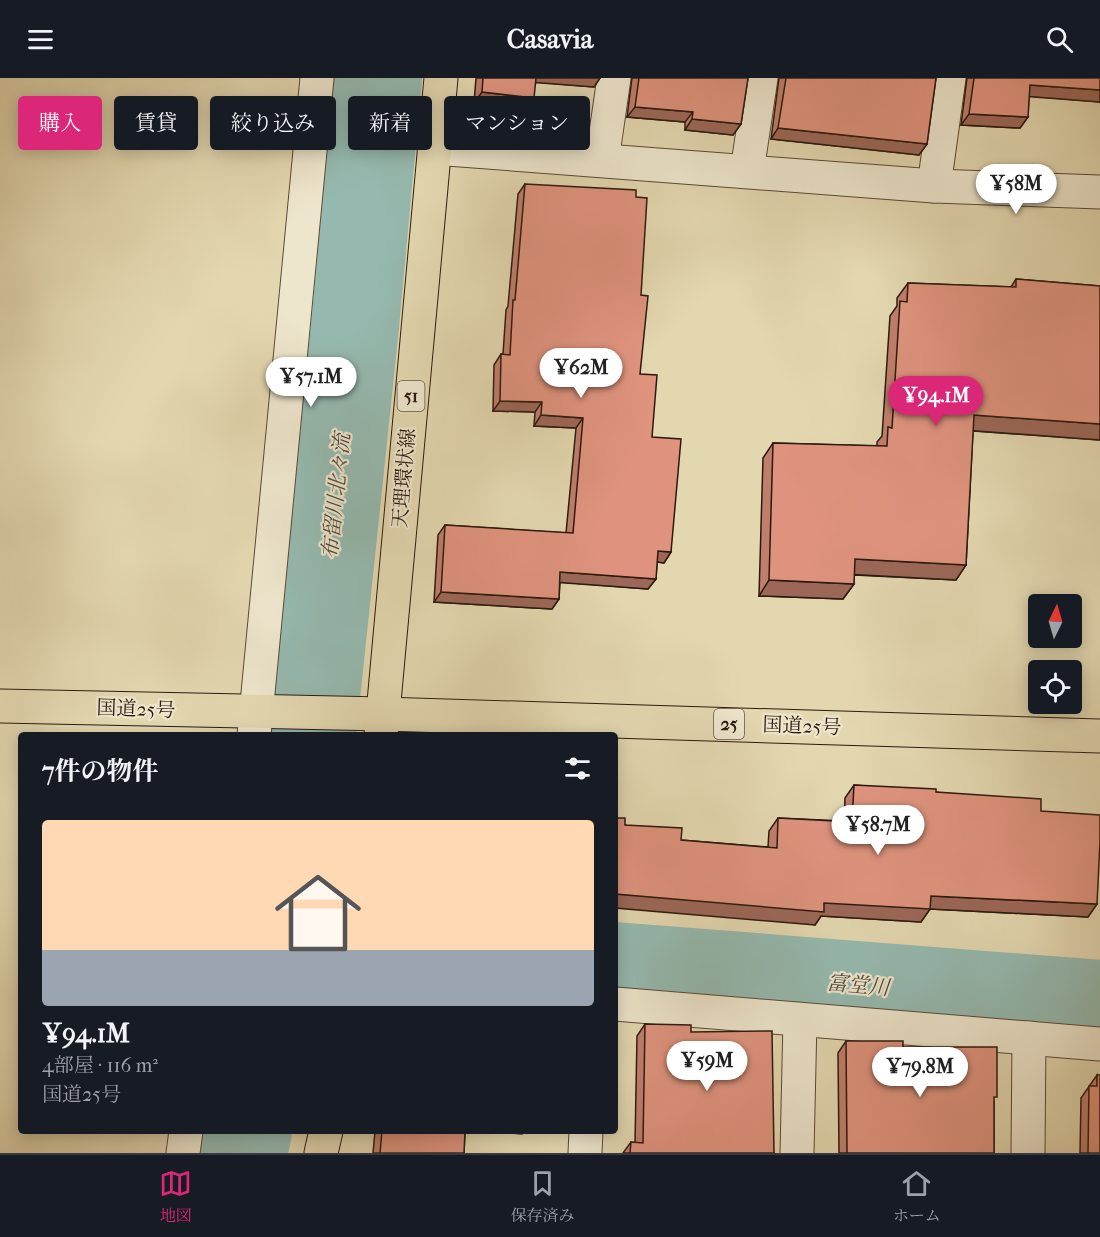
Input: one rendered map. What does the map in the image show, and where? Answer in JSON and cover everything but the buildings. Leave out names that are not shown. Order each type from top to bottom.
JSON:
[{"type":"main road","name":"天理環状線","points":[[374,721],[441,78]]},
{"type":"main road","name":"国道25号","points":[[0,705],[261,720],[1100,736]]},
{"type":"main road","points":[[321,1153],[325,1134]]},
{"type":"street","points":[[261,720],[317,78]]},
{"type":"street","points":[[602,160],[614,78]]},
{"type":"street","points":[[747,171],[762,78]]},
{"type":"street","points":[[934,186],[949,78]]},
{"type":"street","points":[[434,148],[934,186],[1100,192]]},
{"type":"street","points":[[618,1004],[1100,1044]]},
{"type":"street","points":[[797,1153],[800,1020]]},
{"type":"street","points":[[1028,1153],[1029,1038]]},
{"type":"street","points":[[183,1153],[186,1134]]},
{"type":"street","points":[[585,1153],[586,1134]]},
{"type":"waterway","name":"布留川北々流","points":[[312,732],[355,326],[378,78]]},
{"type":"waterway","name":"富堂川","points":[[618,966],[1100,1004]]},
{"type":"waterway","name":"布留川北々流","points":[[243,1153],[247,1134]]}]
